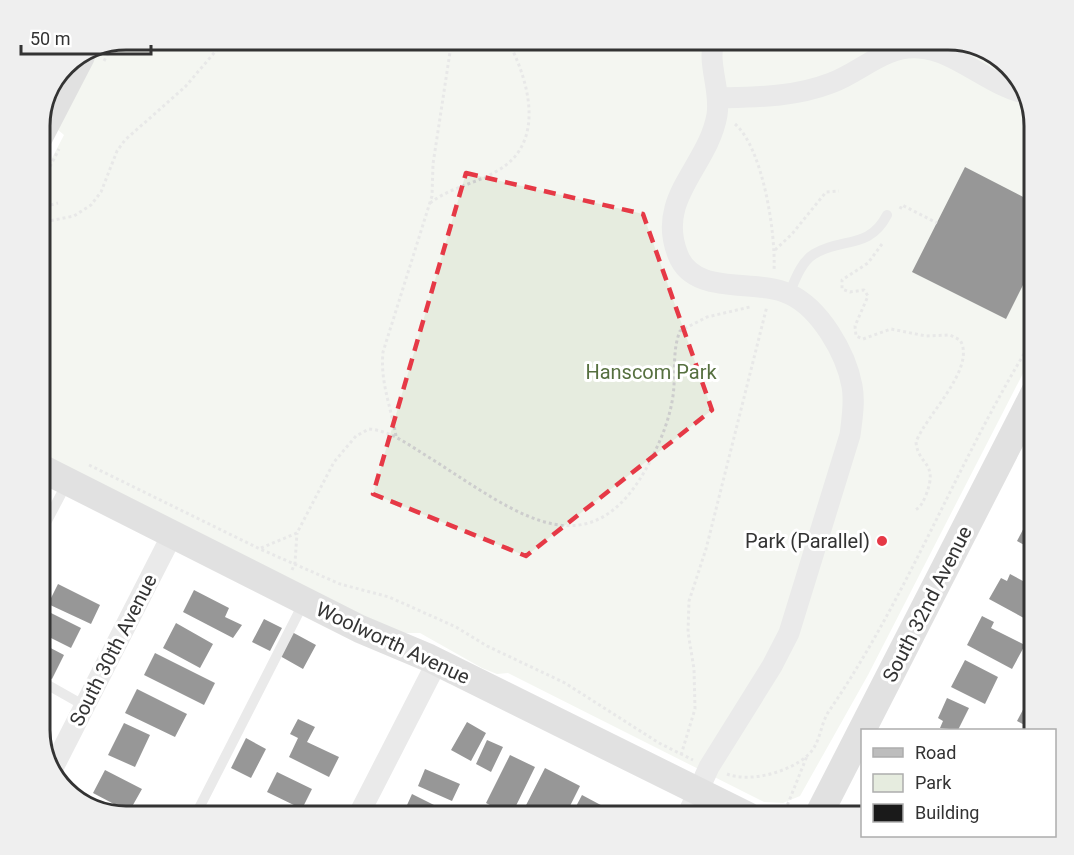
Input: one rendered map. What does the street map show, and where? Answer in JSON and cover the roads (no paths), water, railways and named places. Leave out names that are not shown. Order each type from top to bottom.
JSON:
[{"type":"street","points":[[698,791],[789,633],[851,428],[853,393],[846,364],[825,329],[806,307],[701,279],[684,267],[675,247],[671,221],[675,204],[711,136],[718,107],[711,63],[713,50]]},
{"type":"street","points":[[718,107],[803,91],[832,83],[889,53],[904,50]]},
{"type":"street","points":[[927,50],[943,55],[1000,85],[1016,90]]},
{"type":"street","points":[[51,114],[73,71]]},
{"type":"street","name":"South 32nd Avenue","points":[[863,729],[1024,413]]},
{"type":"street","name":"Woolworth Avenue","points":[[50,459],[74,471],[172,535],[376,637],[437,662],[728,806]]},
{"type":"street","name":"South 30th Avenue","points":[[56,761],[172,535]]},
{"type":"street","points":[[363,806],[437,662]]},
{"type":"street","name":"South 32nd Avenue","points":[[823,806],[861,732]]},
{"type":"lane","points":[[772,299],[814,254],[867,238],[878,230],[887,215]]},
{"type":"lane","points":[[50,516],[74,471]]},
{"type":"lane","points":[[199,806],[293,596]]},
{"type":"lane","points":[[50,686],[85,706]]},
{"type":"place","name":"Park (Parallel)","points":[[882,541]]},
{"type":"park label","name":"Hanscom Park","points":[[651,372]]}]
